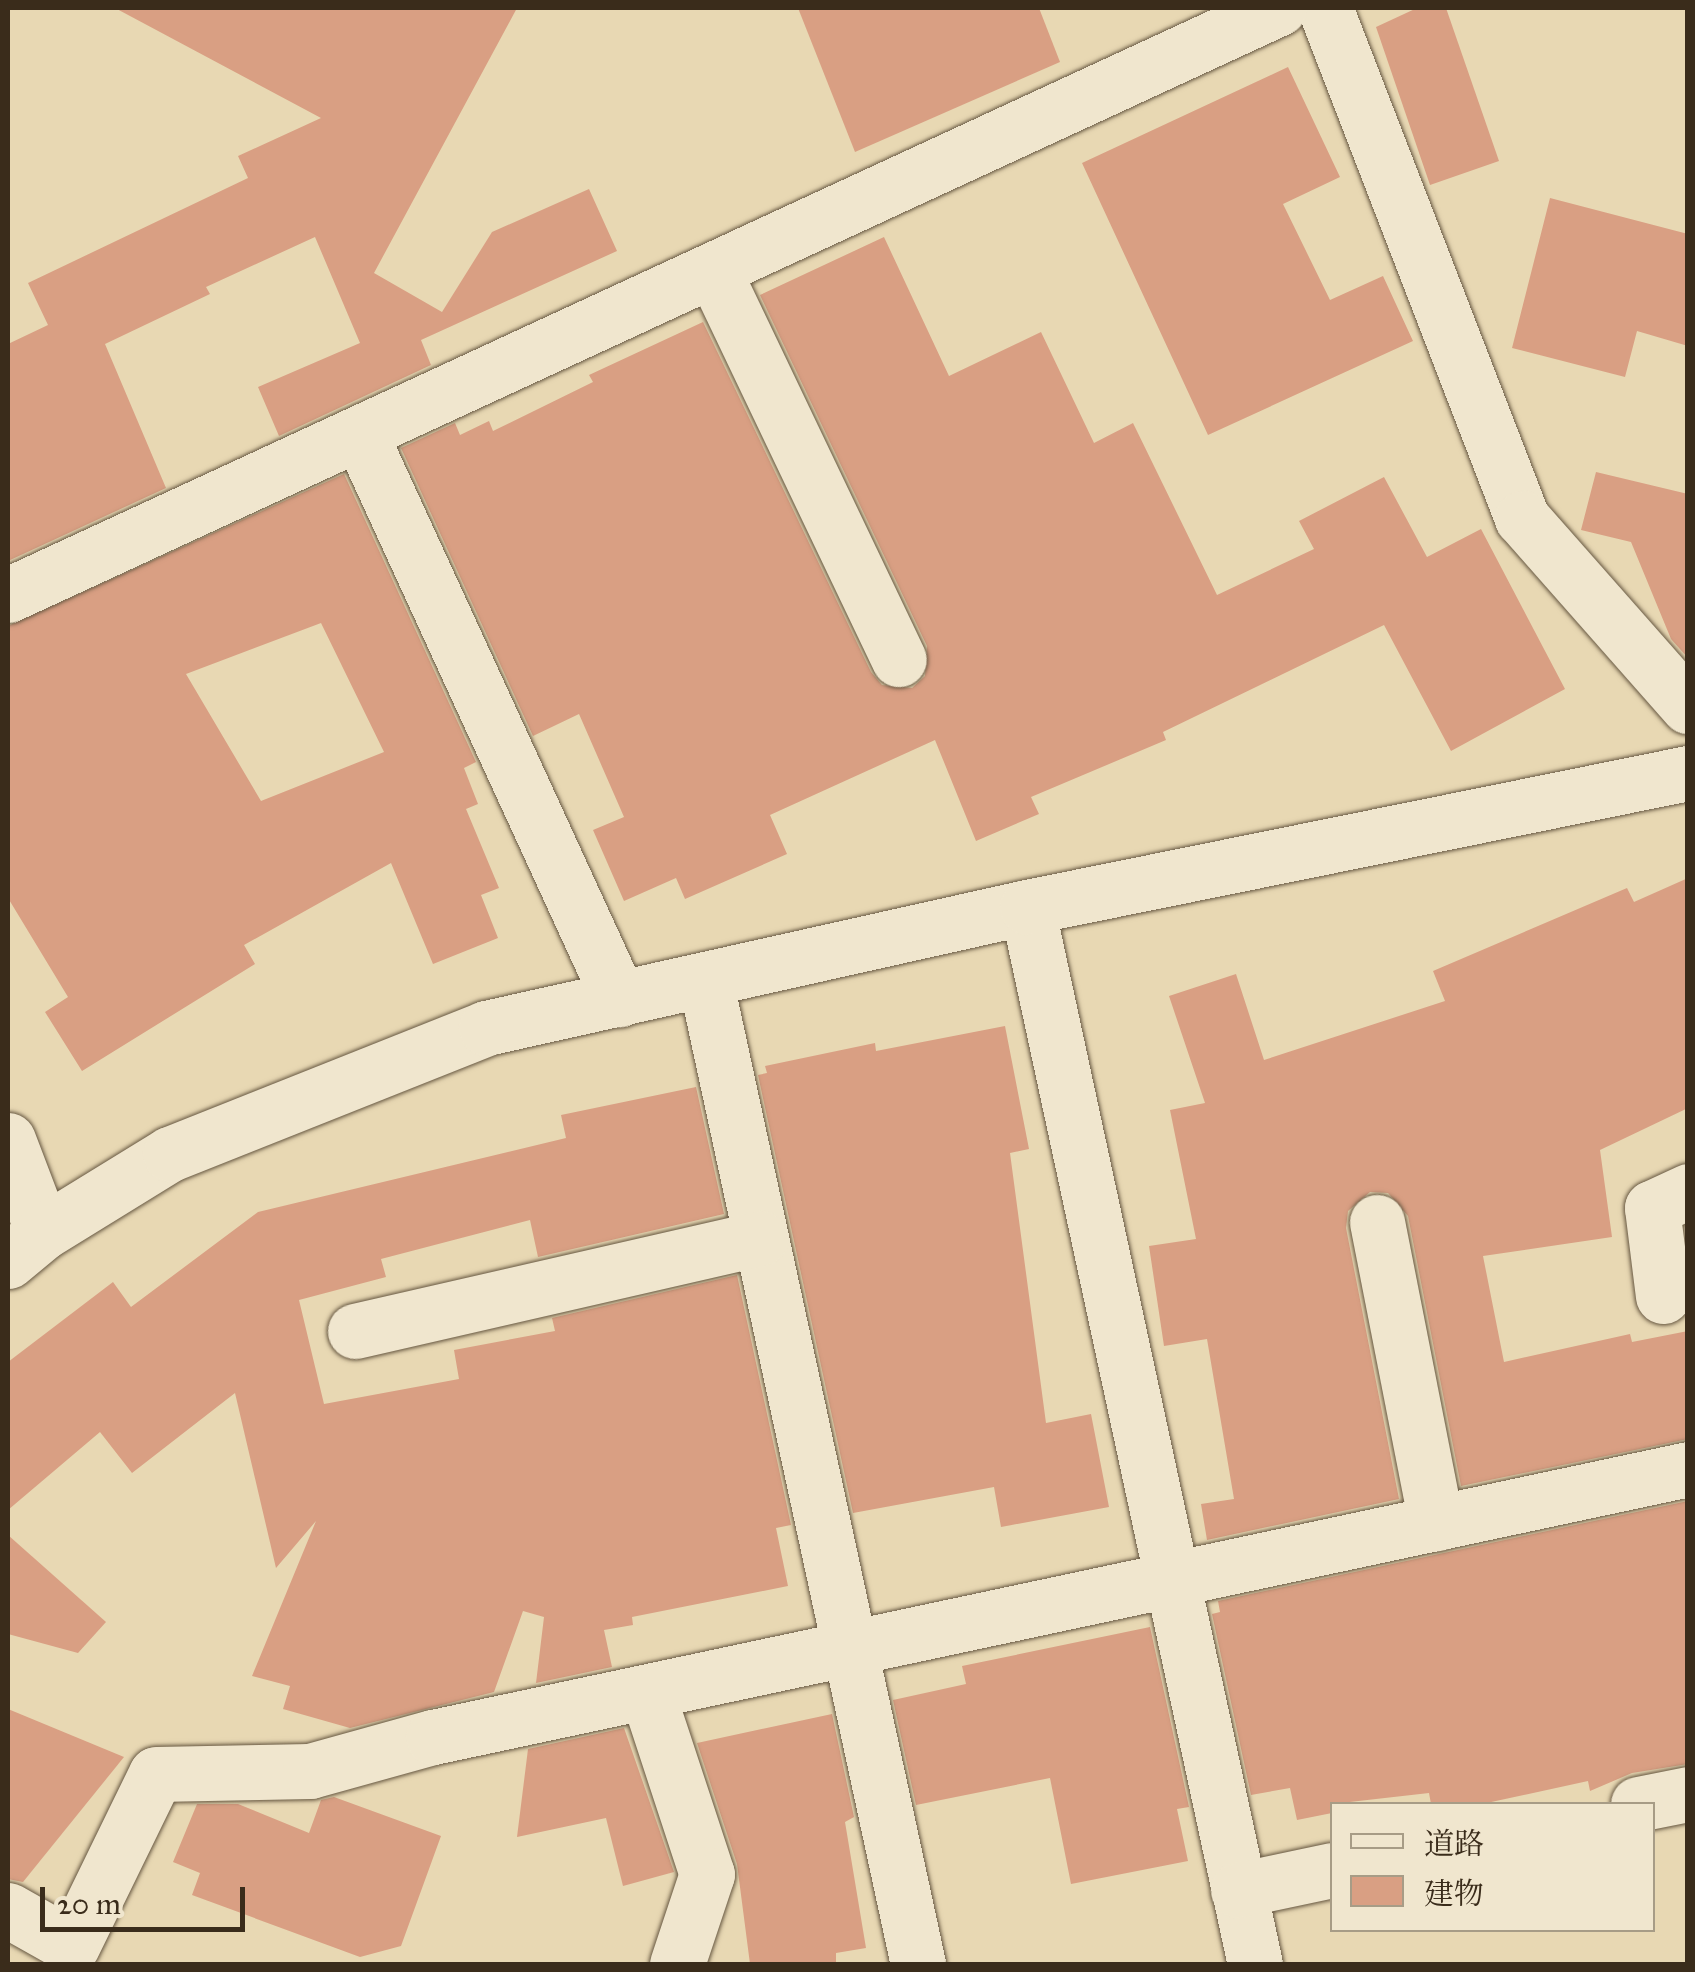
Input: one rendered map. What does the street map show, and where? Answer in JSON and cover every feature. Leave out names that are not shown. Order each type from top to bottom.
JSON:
[{"type":"street","points":[[8,596],[1278,8]]},
{"type":"street","points":[[1325,8],[1522,518],[1688,706]]},
{"type":"street","points":[[714,272],[899,659]]},
{"type":"street","points":[[360,434],[619,998]]},
{"type":"street","points":[[8,1140],[25,1247],[189,1146],[486,1028],[1027,907],[1688,773]]},
{"type":"street","points":[[1027,907],[1168,1582],[1255,1964]]},
{"type":"street","points":[[705,979],[918,1964]]},
{"type":"street","points":[[1663,1296],[1652,1208],[1688,1192]]},
{"type":"street","points":[[1377,1222],[1436,1523]]},
{"type":"street","points":[[355,1332],[760,1238]]},
{"type":"street","points":[[8,1910],[72,1946],[156,1774],[310,1771],[647,1692],[1688,1469]]},
{"type":"street","points":[[647,1692],[707,1874],[677,1964]]},
{"type":"street","points":[[1648,1802],[1688,1794]]},
{"type":"street","points":[[1238,1890],[1330,1870]]},
{"type":"building","points":[[115,8],[517,8],[374,273],[442,312],[492,232],[589,189],[617,251],[421,340],[431,365],[279,436],[258,387],[360,343],[315,237],[206,287],[210,294],[105,344],[166,488],[8,561],[8,344],[48,325],[28,283],[248,178],[238,156],[321,118]]},
{"type":"building","points":[[798,8],[1039,8],[1060,62],[855,152]]},
{"type":"building","points":[[1417,8],[1446,8],[1499,161],[1430,185],[1376,27]]},
{"type":"building","points":[[1288,67],[1340,177],[1283,204],[1330,300],[1383,276],[1413,341],[1208,435],[1082,163]]},
{"type":"building","points":[[1550,198],[1688,234],[1688,346],[1637,331],[1625,377],[1512,348]]},
{"type":"building","points":[[884,237],[949,376],[1041,332],[1094,443],[1133,423],[1217,595],[1314,549],[1299,521],[1384,477],[1427,557],[1481,529],[1565,689],[1451,751],[1384,625],[1163,732],[1166,740],[1031,797],[1039,814],[976,841],[935,740],[770,815],[787,854],[685,899],[676,878],[624,901],[593,830],[624,817],[579,714],[533,736],[401,448],[455,423],[460,435],[489,421],[493,431],[593,382],[589,375],[703,322],[871,672],[882,685],[912,688],[925,676],[927,646],[760,295]]},
{"type":"building","points":[[1596,472],[1688,494],[1688,658],[1671,639],[1631,542],[1581,530]]},
{"type":"building","points":[[344,474],[476,762],[464,768],[478,804],[466,809],[499,888],[481,895],[498,938],[433,964],[391,863],[244,945],[255,964],[82,1071],[45,1012],[68,997],[8,898],[8,626]],"holes":[[[321,623],[384,752],[261,801],[186,674]]]},
{"type":"building","points":[[1688,878],[1688,1108],[1600,1150],[1612,1237],[1483,1256],[1504,1362],[1630,1334],[1632,1342],[1688,1331],[1688,1439],[1461,1486],[1408,1216],[1388,1193],[1370,1192],[1348,1211],[1346,1228],[1399,1499],[1207,1540],[1201,1504],[1234,1499],[1207,1339],[1164,1346],[1149,1246],[1196,1239],[1170,1110],[1205,1103],[1169,996],[1236,974],[1264,1060],[1445,1001],[1433,971],[1627,888],[1634,902]]},
{"type":"building","points":[[1005,1026],[1029,1149],[1010,1153],[1046,1423],[1091,1414],[1109,1507],[1001,1527],[994,1487],[853,1513],[758,1075],[767,1073],[765,1066],[875,1043],[876,1051]]},
{"type":"building","points":[[696,1087],[724,1214],[538,1257],[530,1220],[381,1259],[386,1277],[299,1300],[324,1404],[459,1379],[454,1350],[555,1331],[552,1318],[737,1275],[791,1525],[776,1528],[788,1586],[632,1617],[633,1625],[604,1630],[612,1667],[536,1683],[544,1617],[523,1611],[494,1692],[350,1728],[283,1709],[290,1686],[252,1676],[316,1521],[276,1568],[235,1393],[132,1473],[100,1432],[8,1510],[8,1362],[113,1282],[131,1307],[258,1212],[566,1138],[561,1115]]},
{"type":"building","points":[[1688,1501],[1688,1764],[1632,1773],[1590,1791],[1588,1781],[1491,1802],[1431,1802],[1429,1793],[1330,1802],[1330,1813],[1297,1820],[1290,1788],[1251,1795],[1212,1614],[1220,1612],[1218,1601]]},
{"type":"building","points":[[8,1535],[106,1622],[78,1653],[8,1634]]},
{"type":"building","points":[[1150,1627],[1189,1807],[1177,1809],[1188,1861],[1071,1884],[1050,1778],[916,1805],[893,1700],[966,1684],[962,1666]]},
{"type":"building","points":[[8,1709],[124,1757],[23,1882],[8,1879]]},
{"type":"building","points":[[832,1714],[854,1817],[845,1822],[866,1948],[836,1953],[836,1964],[750,1964],[737,1864],[697,1743]]},
{"type":"building","points":[[624,1728],[674,1872],[623,1886],[606,1818],[517,1837],[528,1749]]},
{"type":"building","points":[[334,1797],[441,1836],[401,1946],[360,1957],[192,1895],[200,1873],[173,1862],[197,1804],[238,1804],[309,1833],[321,1800]]}]
